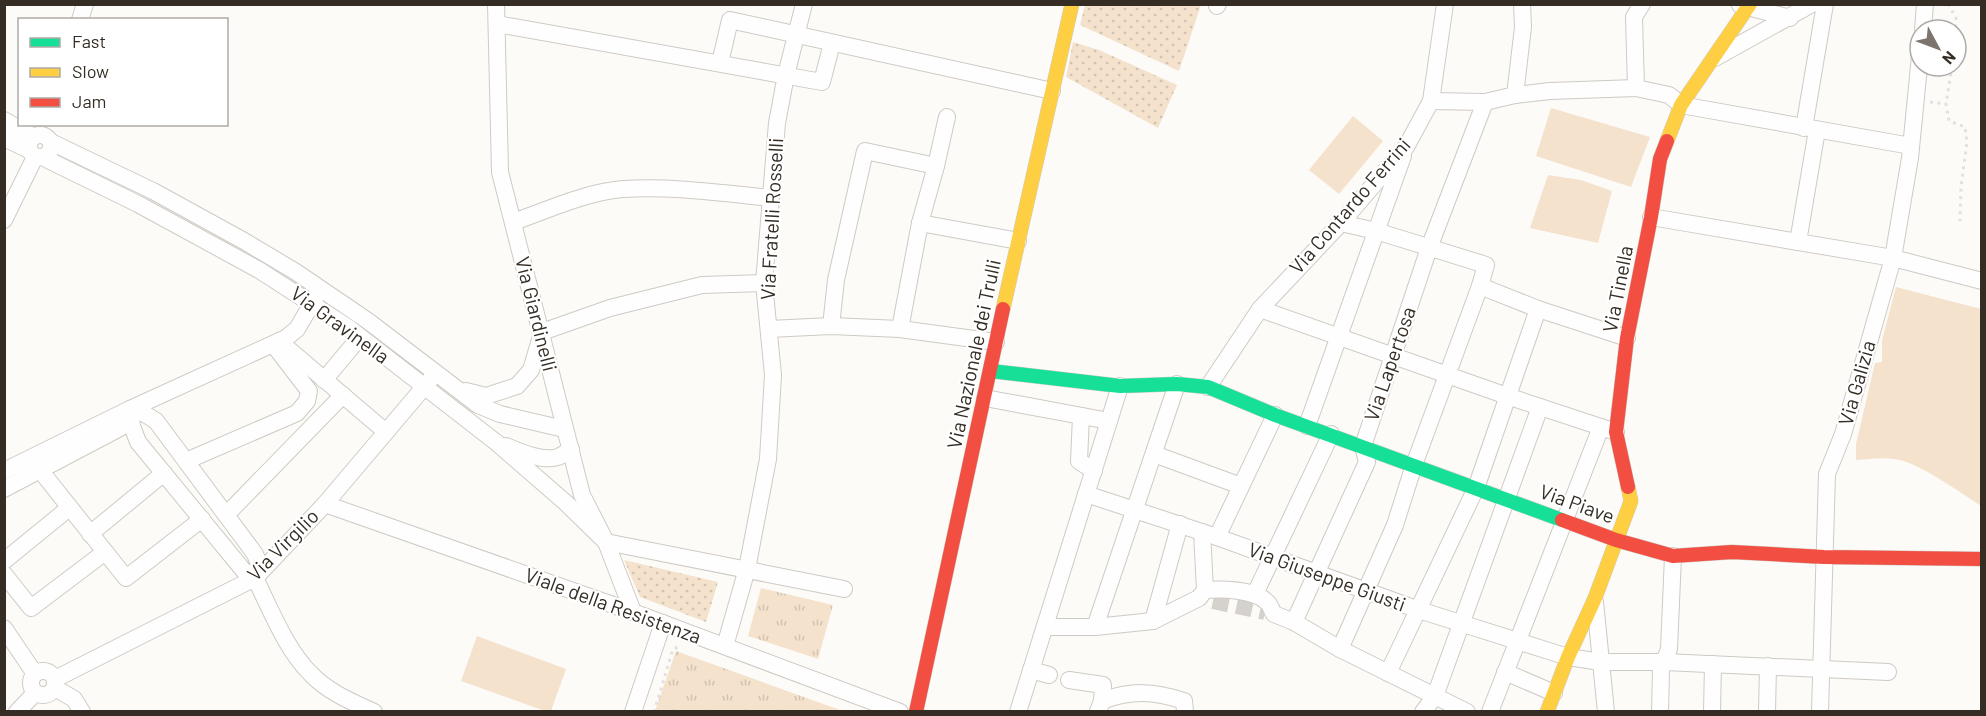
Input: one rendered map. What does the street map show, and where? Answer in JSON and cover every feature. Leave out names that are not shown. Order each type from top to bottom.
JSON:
[{"type":"street","name":"Via Giardinelli","points":[[496,4],[500,172],[582,495],[606,542],[633,612]]},
{"type":"street","name":"Via Fratelli Rosselli","points":[[725,646],[747,569],[768,459],[773,375],[764,283],[777,123],[786,75],[804,4]]},
{"type":"street","name":"Via Nazionale dei Trulli","points":[[916,711],[1072,4]]},
{"type":"street","name":"Via Contardo Ferrini","points":[[1208,387],[1260,309],[1341,223],[1406,147],[1431,101],[1445,4]]},
{"type":"street","points":[[1515,95],[1523,27],[1522,4]]},
{"type":"street","points":[[1636,88],[1634,16],[1642,4]]},
{"type":"street","points":[[1712,59],[1812,4]]},
{"type":"street","points":[[1798,242],[1825,4]]},
{"type":"street","points":[[1746,5],[1790,18]]},
{"type":"street","name":"Via Tinella","points":[[1568,657],[1595,598],[1631,501],[1609,429],[1651,218],[1660,159],[1681,105],[1746,5]]},
{"type":"street","points":[[720,63],[730,20],[1052,91]]},
{"type":"street","points":[[497,24],[822,82],[832,43]]},
{"type":"street","name":"Via Galizia","points":[[1820,711],[1827,474],[1843,434],[1893,258],[1911,146],[1918,78]]},
{"type":"street","points":[[1431,101],[1485,102],[1515,95],[1550,91],[1636,88],[1670,95],[1681,105],[1911,146]]},
{"type":"street","name":"Via Lapertosa","points":[[1294,622],[1367,462],[1363,446],[1429,248],[1485,102]]},
{"type":"street","points":[[900,329],[920,223],[947,117]]},
{"type":"street","name":"Via Gravinella","points":[[4,120],[260,270],[368,321],[478,405],[500,414],[564,429]]},
{"type":"street","name":"Via Gravinella","points":[[4,138],[40,143]]},
{"type":"street","points":[[4,220],[40,143]]},
{"type":"street","points":[[1307,426],[1406,147]]},
{"type":"street","points":[[831,326],[836,280],[866,152],[936,166]]},
{"type":"street","points":[[513,222],[576,200],[622,189],[710,192],[771,198]]},
{"type":"street","points":[[1651,218],[1893,258],[1982,281]]},
{"type":"street","points":[[920,223],[1018,241]]},
{"type":"street","points":[[1340,649],[1395,525],[1414,465],[1486,265],[1376,231],[1341,223]]},
{"type":"street","points":[[542,332],[610,308],[702,285],[764,283]]},
{"type":"street","points":[[1480,286],[1538,309],[1627,338]]},
{"type":"street","points":[[4,471],[276,342],[297,329],[317,296]]},
{"type":"street","name":"Via Gravinella","points":[[317,296],[360,337],[496,443],[566,503],[606,542]]},
{"type":"street","points":[[1260,309],[1507,396],[1609,429],[1564,520],[1490,711]]},
{"type":"street","points":[[1388,673],[1476,488],[1538,309]]},
{"type":"street","points":[[769,329],[831,326],[900,329],[996,342]]},
{"type":"street","name":"Via Gravinella","points":[[457,389],[486,396],[517,386],[531,370],[542,332]]},
{"type":"street","points":[[324,380],[360,337]]},
{"type":"street","points":[[276,342],[386,432]]},
{"type":"street","points":[[186,461],[297,413],[307,401],[309,390],[276,342]]},
{"type":"street","name":"Via Piave","points":[[991,370],[1120,386],[1178,384],[1208,387],[1616,540],[1673,556],[1732,552],[1824,557],[1982,559]]},
{"type":"street","name":"Via Virgilio","points":[[55,684],[255,578],[325,504],[436,373]]},
{"type":"street","points":[[1095,627],[1178,384]]},
{"type":"street","points":[[1018,711],[1120,386]]},
{"type":"street","points":[[226,515],[343,395]]},
{"type":"street","points":[[985,398],[1109,421]]},
{"type":"street","points":[[307,401],[322,417]]},
{"type":"street","points":[[1423,711],[1435,696],[1540,407]]},
{"type":"street","points":[[130,410],[146,414],[156,421],[186,461],[255,554],[259,564],[255,578]]},
{"type":"street","points":[[130,410],[132,426],[138,442],[244,571],[255,578],[291,649],[311,675],[342,697],[374,711]]},
{"type":"street","points":[[1206,596],[1209,535],[1241,486],[1275,414]]},
{"type":"street","points":[[1081,416],[1079,460],[1094,471]]},
{"type":"street","points":[[4,489],[120,428]]},
{"type":"street","points":[[1255,594],[1331,435]]},
{"type":"street","points":[[496,443],[524,453],[550,458],[560,457],[571,449]]},
{"type":"street","points":[[1154,454],[1241,486]]},
{"type":"street","points":[[40,470],[126,578],[202,519]]},
{"type":"street","points":[[90,534],[164,473]]},
{"type":"street","name":"Via Giuseppe Giusti","points":[[1086,494],[1180,524],[1271,558],[1516,641],[1568,657],[1601,662]]},
{"type":"street","name":"Viale della Resistenza","points":[[325,504],[633,612],[900,711]]},
{"type":"street","points":[[4,561],[69,508]]},
{"type":"street","points":[[1153,621],[1180,524]]},
{"type":"street","points":[[606,542],[844,589]]},
{"type":"street","points":[[4,574],[31,608],[105,552]]},
{"type":"street","points":[[1660,711],[1661,670],[1669,649],[1673,556]]},
{"type":"street","points":[[1045,627],[1095,627],[1153,621],[1223,588],[1255,594],[1268,602],[1270,613],[1294,622],[1340,649],[1467,711]]},
{"type":"street","points":[[1595,598],[1606,711]]},
{"type":"street","points":[[633,711],[663,623]]},
{"type":"street","points":[[4,628],[35,674]]},
{"type":"street","points":[[1547,711],[1568,657]]},
{"type":"street","points":[[1601,662],[1664,662],[1888,672]]},
{"type":"street","points":[[1712,711],[1713,664]]},
{"type":"street","points":[[1767,711],[1768,666]]},
{"type":"street","points":[[1031,670],[1049,675]]},
{"type":"street","points":[[55,684],[50,694],[42,696],[35,693],[31,687],[31,680],[35,674],[42,671],[50,673],[55,684],[74,699],[82,711]]},
{"type":"street","points":[[1505,672],[1554,693]]},
{"type":"street","points":[[1070,680],[1103,685],[1100,706]]},
{"type":"street","points":[[17,711],[35,693]]},
{"type":"street","points":[[1100,706],[1123,694],[1137,693],[1172,697],[1184,701],[1185,711]]},
{"type":"path","points":[[1948,4],[1956,18]]},
{"type":"path","points":[[1950,78],[1946,104],[1949,121],[1965,127],[1967,142],[1961,187],[1960,221]]},
{"type":"path","points":[[654,711],[673,649],[679,646]]},
{"type":"green space","points":[[1085,4],[1201,5],[1179,71],[1080,25]]},
{"type":"green space","points":[[1073,42],[1099,50],[1177,85],[1158,128],[1066,77]]},
{"type":"green space","points":[[1551,108],[1650,137],[1631,187],[1536,156]]},
{"type":"green space","points":[[1353,116],[1383,141],[1339,194],[1309,170]]},
{"type":"green space","points":[[1548,175],[1581,180],[1612,191],[1598,243],[1530,228]]},
{"type":"green space","points":[[1896,287],[1981,309],[1981,506],[1939,478],[1904,461],[1885,458],[1856,460],[1856,444],[1875,363],[1882,362],[1882,340]]},
{"type":"green space","points":[[624,560],[718,582],[706,622],[640,597]]},
{"type":"green space","points":[[761,588],[833,605],[818,659],[748,636]]},
{"type":"green space","points":[[477,636],[566,669],[551,711],[545,711],[461,681]]},
{"type":"green space","points":[[676,651],[843,711],[655,711]]},
{"type":"tunnel","points":[[1213,601],[1265,612]]},
{"type":"traffic: fast","points":[[991,371],[1120,386],[1177,384],[1208,387],[1275,415],[1562,520]]},
{"type":"traffic: slow","points":[[1003,309],[1072,4]]},
{"type":"traffic: slow","points":[[1667,141],[1681,105],[1750,4]]},
{"type":"traffic: slow","points":[[1547,712],[1568,657],[1595,598],[1631,501],[1628,487]]},
{"type":"traffic: jam","points":[[1628,487],[1616,432],[1627,338],[1660,159],[1667,141]]},
{"type":"traffic: jam","points":[[916,712],[1003,309]]},
{"type":"traffic: jam","points":[[1562,520],[1616,540],[1673,556],[1732,552],[1824,557],[1982,559]]}]
